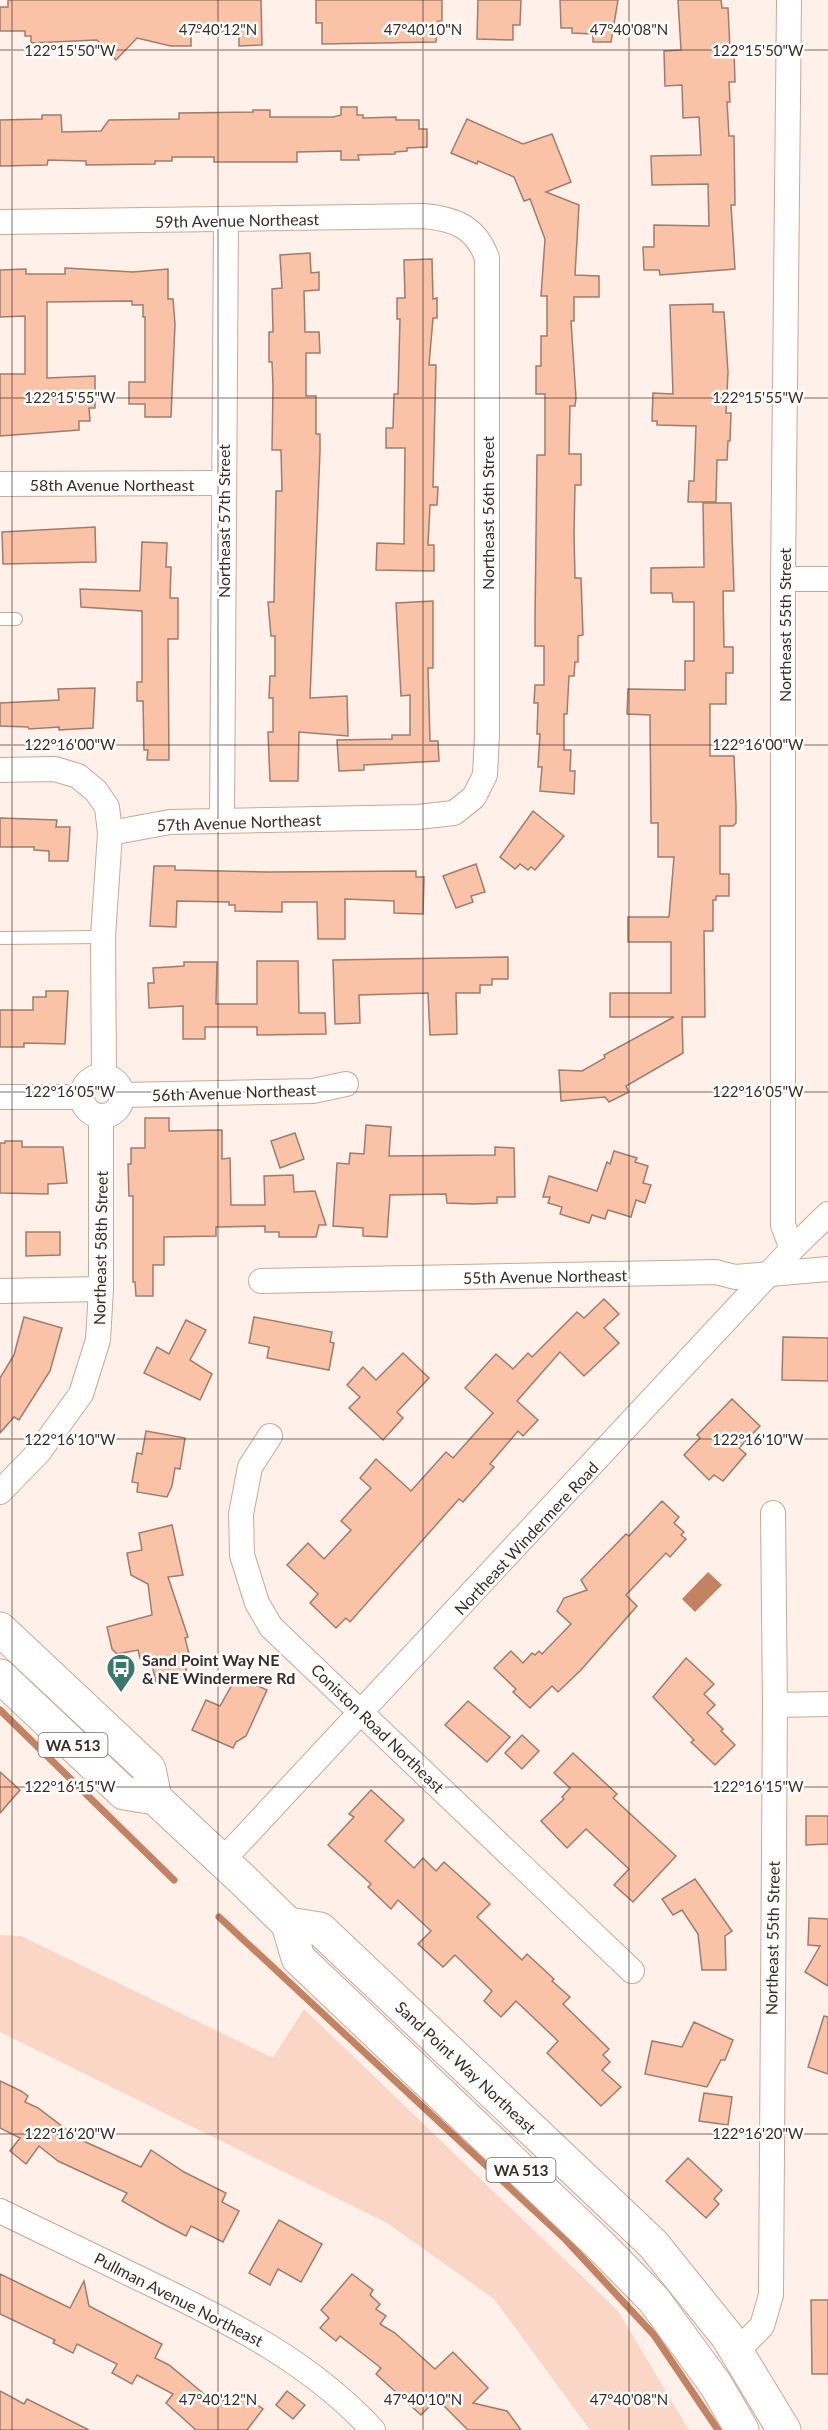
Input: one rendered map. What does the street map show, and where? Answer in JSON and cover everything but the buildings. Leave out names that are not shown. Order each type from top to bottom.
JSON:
[{"type":"main road","name":"WA 513","points":[[0,1629],[149,1769],[154,1798]]},
{"type":"main road","name":"WA 513","points":[[0,1676],[124,1793],[154,1798],[288,1924],[298,1958],[601,2246],[654,2300],[711,2377],[742,2430]]},
{"type":"main road","name":"Sand Point Way Northeast","points":[[288,1924],[320,1929],[625,2216],[674,2269],[737,2351],[784,2430]]},
{"type":"street","name":"Northeast 55th Street","points":[[789,0],[783,579],[783,1225],[792,1249]]},
{"type":"street","name":"59th Avenue Northeast","points":[[0,222],[424,216],[450,219],[471,230]]},
{"type":"street","name":"Northeast 57th Street","points":[[222,821],[226,220]]},
{"type":"street","name":"Northeast 56th Street","points":[[471,230],[482,243],[487,258],[487,735],[486,775],[474,797]]},
{"type":"street","name":"58th Avenue Northeast","points":[[0,484],[223,483]]},
{"type":"street","points":[[783,579],[828,579]]},
{"type":"street","points":[[0,770],[55,769],[78,776],[96,791],[107,807],[110,834],[104,937],[104,1076]]},
{"type":"street","name":"57th Avenue Northeast","points":[[110,834],[170,822],[418,817],[454,813],[474,797]]},
{"type":"street","points":[[104,1076],[115,1081],[121,1095],[119,1107],[114,1112],[101,1116],[88,1111],[82,1096],[87,1083],[104,1076]]},
{"type":"street","name":"56th Avenue Northeast","points":[[121,1095],[313,1091],[346,1084]]},
{"type":"street","points":[[0,1097],[82,1096]]},
{"type":"street","name":"Northeast 58th Street","points":[[0,1492],[39,1452],[81,1394],[98,1340],[101,1289],[101,1116]]},
{"type":"street","name":"Northeast Windermere Road","points":[[222,1861],[772,1274],[792,1249],[828,1214]]},
{"type":"street","name":"55th Avenue Northeast","points":[[261,1281],[716,1272],[735,1276],[828,1269]]},
{"type":"street","points":[[0,1291],[101,1289]]},
{"type":"street","name":"Coniston Road Northeast","points":[[270,1436],[250,1467],[241,1514],[242,1555],[257,1603],[271,1627],[363,1712],[632,1971]]},
{"type":"street","name":"Northeast 55th Street","points":[[737,2351],[762,2326],[771,2295],[775,1705],[773,1513]]},
{"type":"street","points":[[775,1705],[828,1704]]},
{"type":"street","name":"Pullman Avenue Northeast","points":[[0,2211],[220,2316],[269,2344],[316,2377],[373,2430]]},
{"type":"lane","points":[[0,619],[16,619]]},
{"type":"lane","points":[[0,938],[104,937]]},
{"type":"shaded area","points":[[708,1572],[722,1585],[695,1612],[682,1599]]},
{"type":"shaded area","points":[[0,1935],[21,1936],[273,2058],[304,2009],[618,2311],[689,2430],[590,2430],[494,2299],[387,2223],[0,2032]]},
{"type":"waterway","points":[[0,1710],[174,1880]]},
{"type":"waterway","points":[[219,1917],[565,2239],[654,2335],[718,2430]]},
{"type":"place","name":"Sand Point Way NE & NE Windermere Rd","points":[[121,1694]]}]
